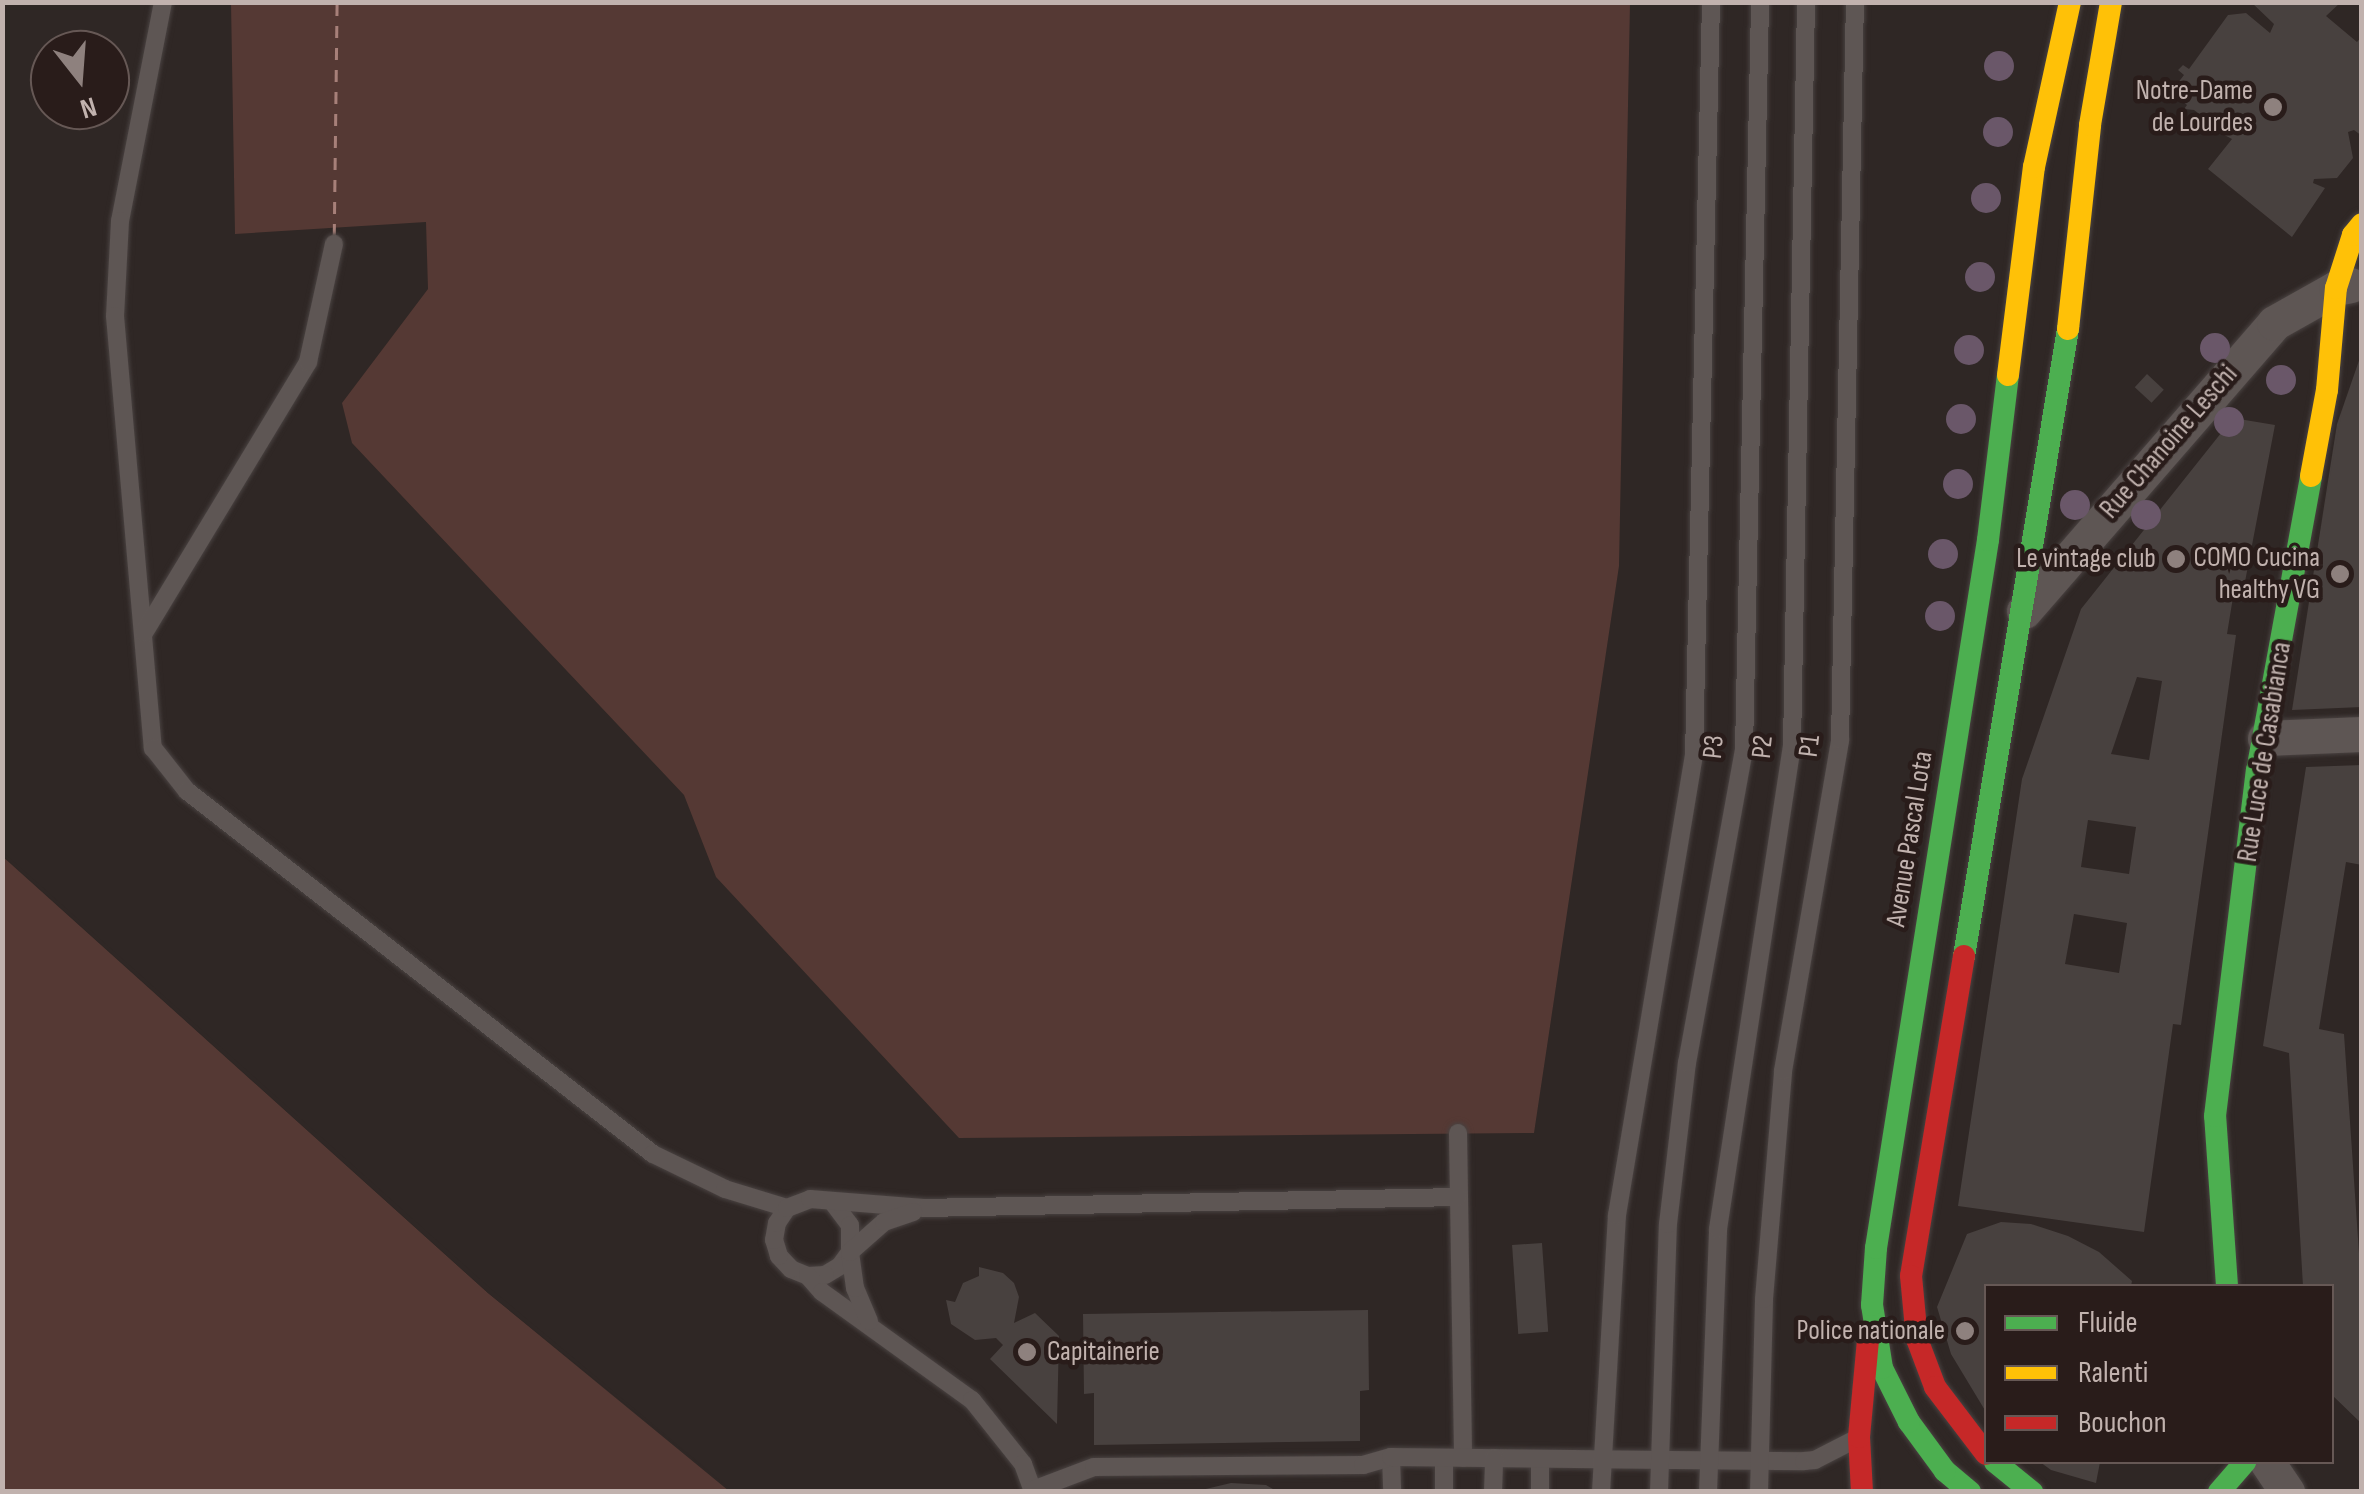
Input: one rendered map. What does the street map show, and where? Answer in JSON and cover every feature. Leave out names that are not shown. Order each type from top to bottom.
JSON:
[{"type":"main road","points":[[2072,2],[2090,125]]},
{"type":"main road","points":[[2034,168],[2072,2]]},
{"type":"main road","points":[[1984,1451],[1935,1387],[1916,1339],[1910,1276],[2068,329],[2090,125],[2114,5]]},
{"type":"main road","points":[[2034,58],[2034,168]]},
{"type":"main road","name":"Avenue Pascal Lota","points":[[1970,1492],[1945,1471],[1909,1422],[1882,1368],[1872,1305],[1876,1248],[1988,540],[2034,168]]},
{"type":"main road","name":"Rue Luce de Casabianca","points":[[2227,1284],[2215,1116],[2265,738],[2349,285],[2353,235],[2362,224]]},
{"type":"main road","points":[[1862,1492],[1859,1437],[1872,1305]]},
{"type":"main road","points":[[1997,1464],[2032,1492]]},
{"type":"main road","points":[[2219,1492],[2243,1464]]},
{"type":"street","name":"Rue Chanoine Leschi","points":[[2020,616],[2274,323],[2349,285]]},
{"type":"street","points":[[2265,738],[2362,734]]},
{"type":"street","points":[[2268,1464],[2287,1492]]},
{"type":"lane","points":[[162,2],[120,221],[115,316],[153,748],[187,791],[652,1154],[725,1189],[788,1208]]},
{"type":"lane","points":[[1601,1492],[1617,1214],[1694,756],[1711,2]]},
{"type":"lane","name":"P3","points":[[1659,1492],[1668,1224],[1676,1152],[1687,1063],[1744,750],[1760,2]]},
{"type":"lane","name":"P2","points":[[1708,1492],[1718,1230],[1792,745],[1806,2]]},
{"type":"lane","name":"P1","points":[[1759,1492],[1766,1250],[1783,1071],[1840,740],[1854,2]]},
{"type":"lane","points":[[144,632],[308,362],[334,244]]},
{"type":"lane","points":[[1444,1492],[1454,1458],[1458,1133]]},
{"type":"lane","points":[[924,1208],[884,1222],[840,1266],[825,1274],[808,1276],[791,1270],[774,1240],[777,1222],[788,1208],[810,1198],[834,1204],[924,1208],[1458,1197]]},
{"type":"lane","points":[[834,1204],[850,1225],[855,1288],[869,1322]]},
{"type":"lane","points":[[808,1276],[822,1292],[869,1322],[972,1400],[1023,1464],[1033,1491],[1094,1467],[1363,1465],[1392,1458],[1815,1460],[1859,1437]]},
{"type":"lane","points":[[1392,1458],[1392,1492]]},
{"type":"lane","points":[[1494,1458],[1494,1492]]},
{"type":"lane","points":[[1540,1459],[1540,1492]]},
{"type":"shaded area","points":[[231,3],[1630,3],[1619,566],[1534,1133],[959,1138],[716,877],[684,795],[352,443],[342,403],[428,289],[426,222],[235,234]]},
{"type":"shaded area","points":[[2,856],[488,1293],[729,1491],[3,1491]]},
{"type":"pier","points":[[2,851],[491,1289],[734,1492],[488,1293],[3,856]]},
{"type":"building","name":"Notre-Dame de Lourdes","points":[[2251,2],[2341,2],[2326,16],[2357,42],[2362,36],[2362,136],[2354,130],[2348,132],[2353,158],[2337,178],[2314,179],[2313,183],[2325,188],[2292,237],[2208,169],[2232,139],[2207,126],[2210,122],[2194,110],[2184,109],[2187,105],[2177,97],[2167,102],[2159,94],[2164,86],[2174,88],[2184,75],[2178,70],[2183,65],[2189,69],[2228,15],[2246,13],[2270,33],[2274,24]]},
{"type":"building","points":[[2362,352],[2362,707],[2292,710],[2337,424]]},
{"type":"building","points":[[2147,374],[2164,390],[2152,403],[2135,387]]},
{"type":"building","points":[[2233,418],[2275,425],[2244,587],[2235,585],[2227,634],[2236,635],[2181,1025],[2173,1024],[2144,1232],[1958,1206],[2022,779],[2081,609]],"holes":[[[2137,677],[2162,681],[2149,760],[2111,754]],[[2088,820],[2136,827],[2129,874],[2081,867]],[[2074,914],[2127,923],[2119,973],[2065,964]]]},
{"type":"building","points":[[2362,765],[2362,865],[2346,862],[2319,1029],[2344,1034],[2362,1297],[2362,1424],[2334,1397],[2334,1284],[2303,1284],[2289,1053],[2263,1046],[2306,767]]},
{"type":"building","name":"Police nationale","points":[[2001,1222],[2031,1224],[2099,1252],[2132,1281],[1984,1284],[1984,1409],[1951,1354],[1937,1307],[1967,1234]]},
{"type":"building","points":[[1542,1243],[1548,1332],[1518,1334],[1512,1245]]},
{"type":"building","name":"Capitainerie","points":[[979,1267],[1003,1273],[1014,1283],[1019,1297],[1014,1323],[1035,1313],[1059,1336],[1057,1424],[990,1359],[1003,1345],[996,1338],[975,1340],[951,1324],[946,1300],[955,1302],[963,1283],[979,1276]]},
{"type":"building","points":[[1368,1310],[1369,1390],[1360,1391],[1360,1441],[1094,1445],[1094,1393],[1084,1394],[1083,1314]]},
{"type":"building","points":[[2043,1464],[2100,1464],[2096,1483]]},
{"type":"building","points":[[1231,1483],[1266,1485],[1278,1492],[1193,1492]]},
{"type":"ferry route","points":[[334,236],[337,2]]},
{"type":"traffic: fast","points":[[1964,956],[2068,329]]},
{"type":"traffic: fast","points":[[1970,1492],[1945,1471],[1909,1422],[1882,1368],[1872,1305],[1876,1248],[1988,540],[2008,375]]},
{"type":"traffic: fast","points":[[2227,1284],[2215,1116],[2257,771],[2311,476]]},
{"type":"traffic: fast","points":[[1997,1464],[2032,1492]]},
{"type":"traffic: fast","points":[[2219,1492],[2243,1464]]},
{"type":"traffic: slow","points":[[2008,375],[2034,167],[2070,2]]},
{"type":"traffic: slow","points":[[2068,329],[2090,125],[2111,2]]},
{"type":"traffic: slow","points":[[2311,476],[2327,390],[2336,288],[2353,235],[2362,224]]},
{"type":"traffic: jam","points":[[1964,956],[1911,1276],[1917,1339],[1935,1387],[1984,1451]]},
{"type":"traffic: jam","points":[[1862,1492],[1859,1437],[1868,1340]]},
{"type":"place","name":"Notre-Dame de Lourdes","points":[[2273,107]]},
{"type":"place","name":"Le vintage club","points":[[2176,559]]},
{"type":"place","name":"COMO Cucina healthy VG","points":[[2340,574]]},
{"type":"place","name":"Police nationale","points":[[1965,1331]]},
{"type":"place","name":"Capitainerie","points":[[1027,1352]]}]
